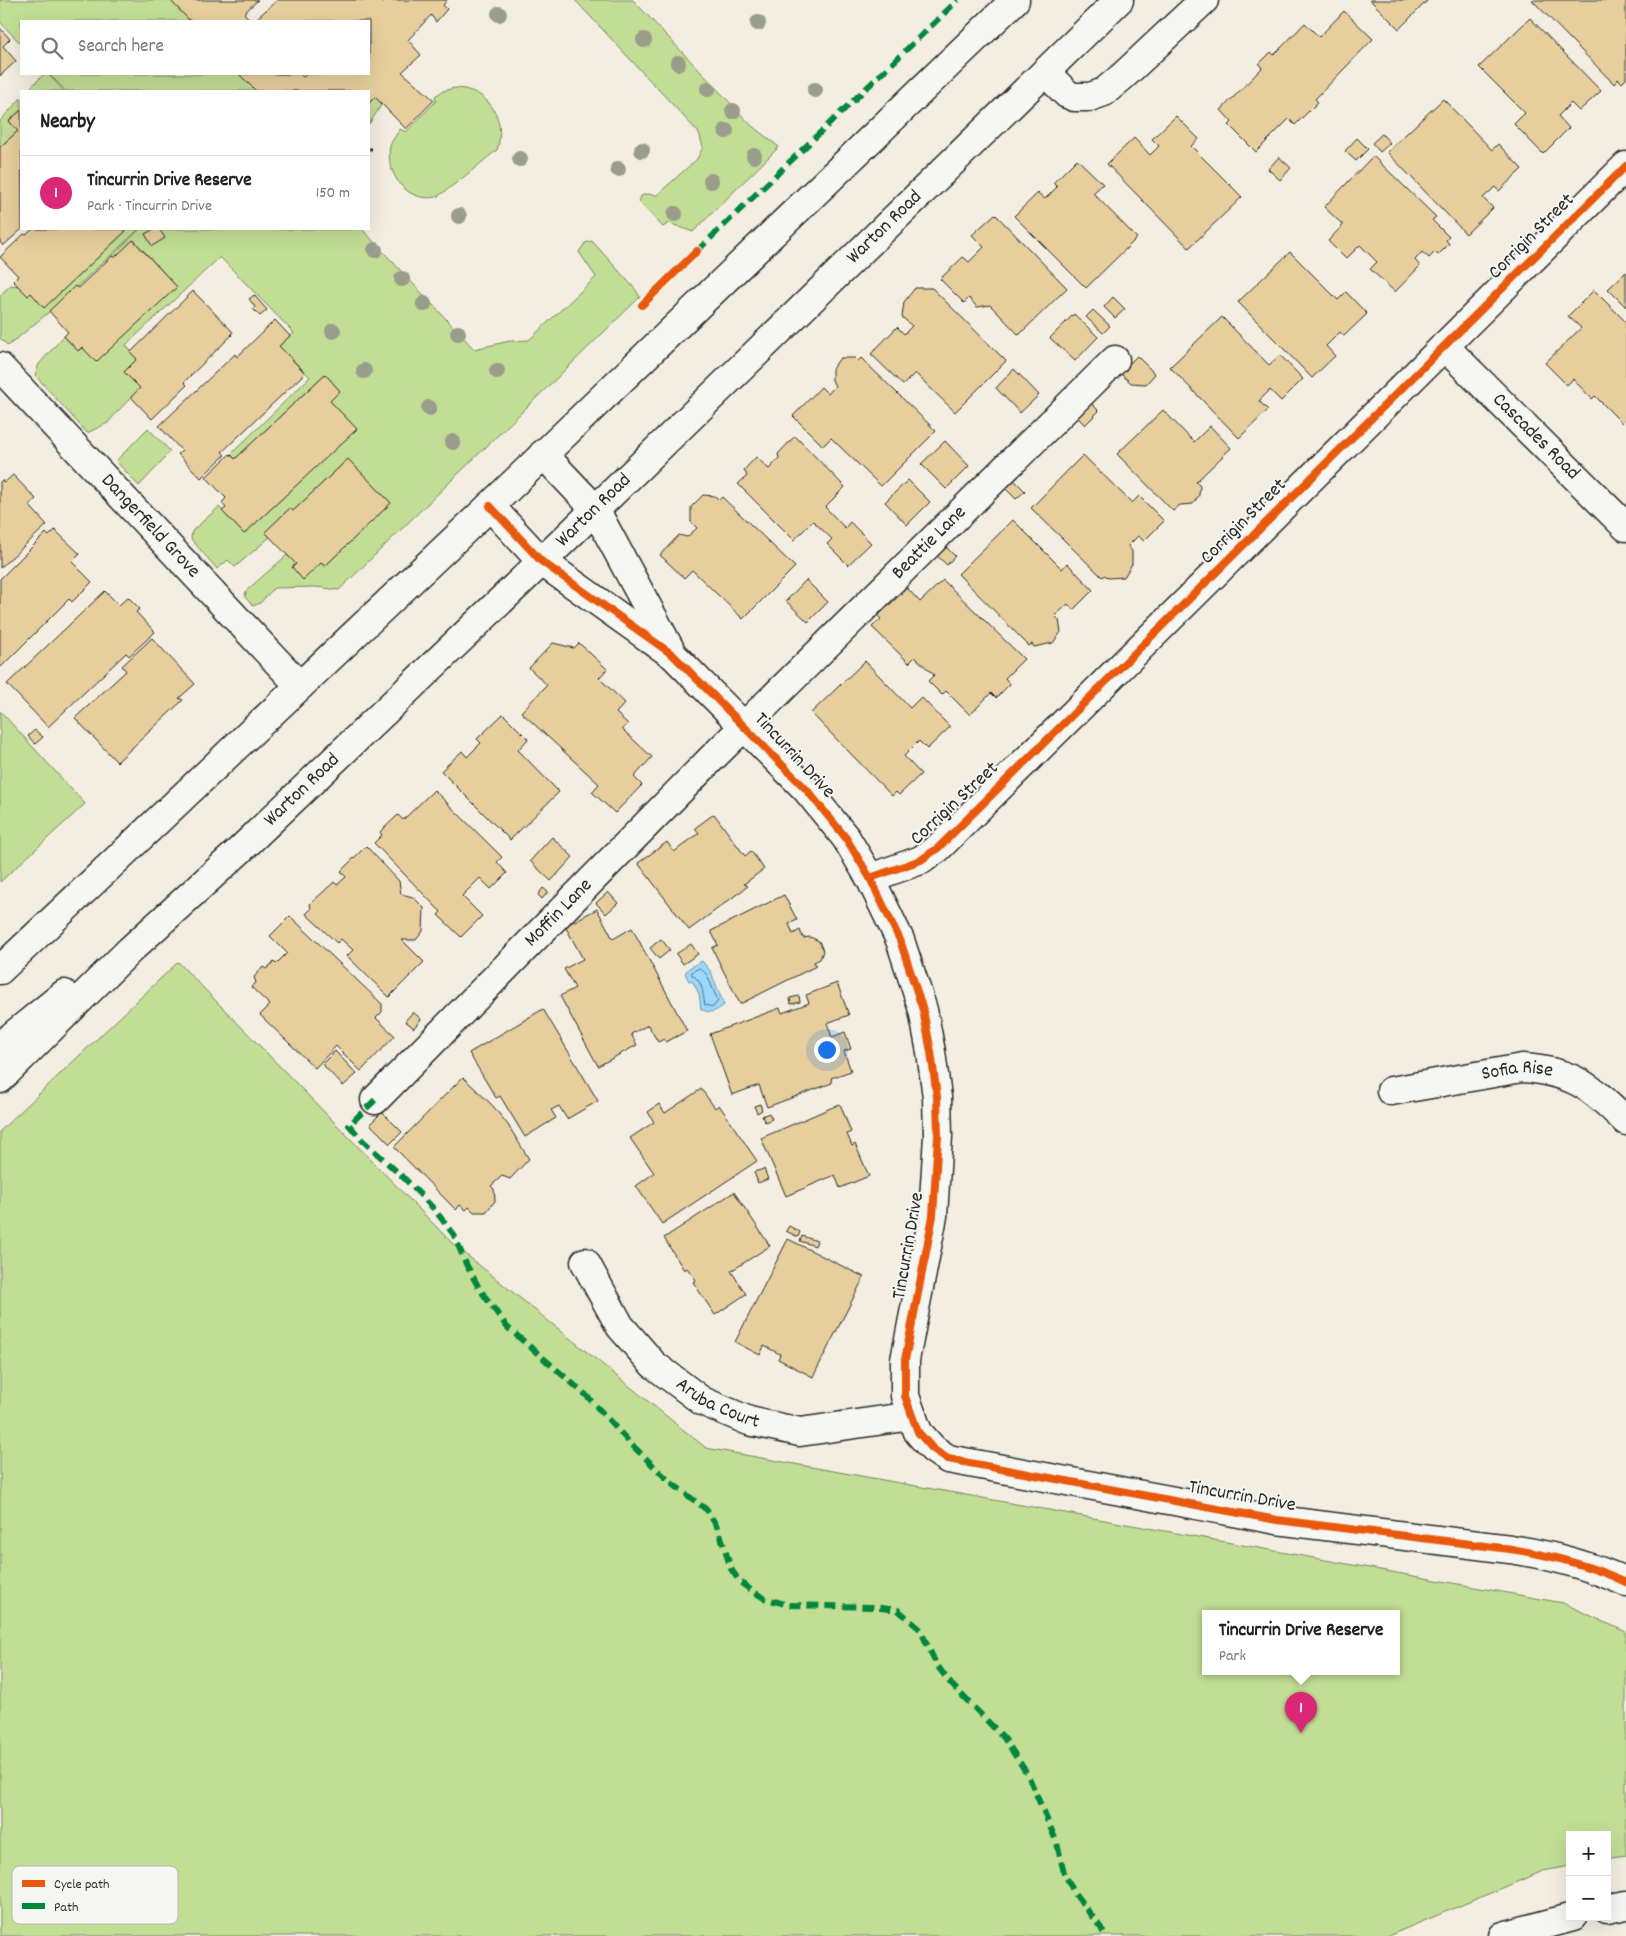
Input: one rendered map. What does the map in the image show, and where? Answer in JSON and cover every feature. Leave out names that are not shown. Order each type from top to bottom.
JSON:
[{"type":"street","points":[[0,970],[490,506],[1016,0]]},
{"type":"street","name":"Warton Road","points":[[0,1079],[130,950],[239,851],[541,562],[1119,0]]},
{"type":"street","points":[[1045,72],[1067,94],[1074,97],[1090,97],[1104,92],[1204,0]]},
{"type":"street","name":"Corrigin Street","points":[[870,878],[922,860],[938,848],[1626,166]]},
{"type":"street","name":"Cascades Road","points":[[1444,346],[1626,527]]},
{"type":"street","name":"Beattie Lane","points":[[744,726],[1115,360]]},
{"type":"street","name":"Dangerfield Grove","points":[[0,367],[246,626],[300,686]]},
{"type":"street","name":"Tincurrin Drive","points":[[543,454],[595,509],[673,655]]},
{"type":"street","name":"Tincurrin Drive","points":[[490,506],[541,562],[673,655],[822,808],[846,838],[870,878],[900,940],[923,1010],[937,1096],[936,1177],[933,1216],[904,1360],[905,1396],[918,1432],[933,1449],[948,1459],[1277,1520],[1510,1548],[1542,1554],[1581,1565],[1626,1582]]},
{"type":"street","name":"Moffin Lane","points":[[375,1100],[744,726]]},
{"type":"street","points":[[0,1046],[71,988],[130,950]]},
{"type":"street","name":"Sofia Rise","points":[[1391,1090],[1522,1068],[1542,1070],[1561,1074],[1582,1083],[1600,1096],[1626,1121]]},
{"type":"street","name":"Aruba Court","points":[[585,1262],[620,1326],[653,1364],[702,1401],[749,1421],[800,1432],[912,1416]]},
{"type":"street","points":[[1503,1936],[1566,1919]]},
{"type":"green space","points":[[0,0],[170,0],[189,20],[20,20],[20,43],[0,22]]},
{"type":"green space","points":[[575,0],[633,0],[752,126],[779,147],[693,232],[669,223],[663,227],[639,202],[641,196],[646,194],[657,195],[697,159],[703,147],[699,133]]},
{"type":"green space","points":[[43,75],[49,75],[63,90],[28,90]]},
{"type":"green space","points":[[50,75],[240,75],[255,90],[65,90]]},
{"type":"green space","points":[[454,88],[466,89],[476,93],[492,107],[497,116],[499,127],[497,150],[440,195],[425,198],[415,195],[407,191],[394,176],[389,156],[390,146],[400,129],[406,132],[436,101],[435,96],[443,91]]},
{"type":"green space","points":[[375,97],[382,104],[370,122],[370,102]]},
{"type":"green space","points":[[20,99],[20,111],[9,121],[18,131],[0,147],[0,121]]},
{"type":"green space","points":[[124,230],[138,230],[55,307],[8,346],[0,338],[0,295],[11,285],[18,286],[28,296],[31,293],[50,302],[126,231]]},
{"type":"green space","points":[[139,230],[363,230],[474,349],[510,341],[529,340],[596,277],[579,252],[585,243],[592,241],[636,290],[640,297],[339,590],[316,587],[274,588],[260,603],[253,606],[245,597],[246,591],[287,555],[296,564],[292,567],[321,563],[325,566],[391,503],[348,459],[293,511],[290,508],[265,532],[270,537],[235,567],[228,560],[217,569],[191,539],[192,531],[219,507],[244,534],[356,429],[330,401],[340,391],[325,374],[235,459],[231,454],[310,377],[279,346],[294,333],[220,257],[126,345],[137,359],[124,372],[140,388],[108,423],[87,433],[35,375],[39,364],[64,336],[78,351],[177,287],[134,240],[114,258],[112,256]]},
{"type":"green space","points":[[148,428],[170,451],[139,486],[116,461]]},
{"type":"green space","points":[[0,711],[85,804],[0,882]]},
{"type":"green space","points":[[178,962],[453,1244],[706,1448],[1563,1603],[1626,1632],[1626,1856],[1611,1858],[1611,1831],[1566,1831],[1566,1867],[1543,1871],[1388,1936],[0,1936],[0,1131]]},
{"type":"water","points":[[702,961],[711,972],[724,1005],[708,1012],[701,1009],[699,994],[693,982],[689,981],[685,973],[689,968]]},
{"type":"building","points":[[170,0],[258,0],[244,13],[250,20],[189,20]]},
{"type":"building","points":[[277,0],[379,0],[382,3],[385,0],[447,0],[443,5],[447,9],[436,22],[431,15],[408,40],[421,55],[402,72],[434,100],[406,129],[375,97],[370,102],[370,90],[255,90],[240,75],[301,75],[303,77],[306,75],[370,75],[370,20],[255,20]]},
{"type":"building","points":[[1370,0],[1428,0],[1399,29]]},
{"type":"building","points":[[1532,0],[1626,0],[1626,79],[1622,83],[1618,79],[1614,84]]},
{"type":"building","points":[[1344,11],[1373,39],[1315,99],[1318,102],[1295,125],[1289,119],[1256,152],[1229,125],[1232,122],[1221,110],[1262,68],[1259,64],[1271,52],[1274,55],[1305,23],[1319,37]]},
{"type":"building","points":[[1530,18],[1601,91],[1579,111],[1571,103],[1558,116],[1569,128],[1543,154],[1514,124],[1525,113],[1479,67]]},
{"type":"building","points":[[0,28],[10,39],[3,46],[16,61],[0,76]]},
{"type":"building","points":[[1443,99],[1492,150],[1498,144],[1522,169],[1499,191],[1495,187],[1483,198],[1493,208],[1466,234],[1387,152]]},
{"type":"building","points":[[20,111],[21,230],[3,246],[0,242],[0,147],[18,131],[9,121]]},
{"type":"building","points":[[1176,116],[1199,139],[1191,146],[1242,197],[1189,248],[1107,164],[1134,138],[1150,155],[1159,146],[1152,139]]},
{"type":"building","points":[[1382,134],[1390,143],[1380,152],[1372,143]]},
{"type":"building","points":[[1357,138],[1368,149],[1356,161],[1345,151]]},
{"type":"building","points":[[1373,156],[1436,217],[1432,220],[1449,237],[1446,240],[1449,244],[1438,255],[1435,252],[1429,258],[1422,252],[1415,260],[1420,266],[1395,292],[1370,269],[1377,262],[1360,245],[1346,259],[1328,241],[1343,225],[1324,207]]},
{"type":"building","points":[[1279,157],[1291,168],[1280,180],[1268,169]]},
{"type":"building","points":[[1077,159],[1103,184],[1093,193],[1137,238],[1086,288],[1014,216],[1038,193],[1045,199],[1057,187],[1053,183]]},
{"type":"building","points":[[995,214],[1067,288],[1019,335],[990,305],[977,307],[969,298],[964,303],[940,279],[963,257],[969,262],[984,247],[972,235]]},
{"type":"building","points":[[32,230],[126,231],[44,308],[31,293],[28,296],[13,281],[18,276],[0,257],[24,234],[26,235]]},
{"type":"building","points":[[152,230],[160,230],[165,238],[152,246],[145,234]]},
{"type":"building","points":[[133,240],[177,287],[96,362],[82,347],[78,351],[64,336],[68,332],[49,311],[75,286],[78,288],[112,256],[114,258]]},
{"type":"building","points":[[1290,252],[1338,300],[1346,292],[1367,314],[1344,336],[1340,332],[1326,346],[1335,356],[1312,378],[1238,302]]},
{"type":"building","points":[[1626,272],[1626,307],[1608,289]]},
{"type":"building","points":[[915,288],[932,288],[1006,361],[955,412],[915,373],[903,385],[871,354],[897,327],[904,334],[912,326],[902,317],[904,302]]},
{"type":"building","points":[[1594,290],[1626,322],[1626,419],[1622,423],[1595,396],[1592,399],[1573,379],[1567,385],[1545,363],[1581,328],[1568,316]]},
{"type":"building","points":[[193,291],[233,332],[184,382],[187,385],[152,419],[131,397],[140,388],[124,372],[137,359],[130,352]]},
{"type":"building","points":[[254,295],[267,310],[260,316],[253,309],[255,307],[249,299]]},
{"type":"building","points":[[1113,297],[1125,309],[1115,318],[1104,307]]},
{"type":"building","points":[[1093,310],[1110,326],[1103,333],[1086,317]]},
{"type":"building","points":[[1074,314],[1098,337],[1075,361],[1050,338]]},
{"type":"building","points":[[1222,317],[1269,365],[1280,355],[1303,379],[1281,401],[1270,390],[1259,401],[1268,410],[1239,438],[1170,367]]},
{"type":"building","points":[[275,320],[290,336],[279,346],[305,373],[222,452],[225,455],[201,478],[178,454],[182,451],[159,426],[235,354],[237,357]]},
{"type":"building","points":[[1137,356],[1155,374],[1146,384],[1131,383],[1120,373]]},
{"type":"building","points":[[840,358],[855,358],[858,361],[861,358],[936,431],[881,486],[831,438],[823,446],[793,416],[821,387],[828,394],[835,386],[832,380],[832,369]]},
{"type":"building","points":[[1014,369],[1039,395],[1020,413],[996,388]]},
{"type":"building","points":[[325,374],[340,391],[330,401],[357,429],[244,534],[222,511],[226,508],[222,503],[226,498],[206,477],[230,454],[235,459]]},
{"type":"building","points":[[1090,402],[1099,411],[1085,425],[1076,416]]},
{"type":"building","points":[[1163,410],[1194,442],[1210,426],[1231,448],[1196,482],[1200,486],[1199,495],[1193,504],[1180,505],[1173,511],[1117,454]]},
{"type":"building","points":[[795,436],[845,487],[825,507],[845,528],[850,522],[871,543],[848,565],[827,544],[832,539],[813,521],[794,540],[738,484],[747,476],[744,470],[756,457],[769,469],[779,458],[778,454]]},
{"type":"building","points":[[945,441],[969,466],[946,489],[921,464]]},
{"type":"building","points":[[1083,455],[1132,503],[1139,496],[1164,521],[1144,541],[1138,536],[1128,546],[1132,551],[1132,564],[1124,577],[1108,578],[1105,575],[1102,577],[1031,508]]},
{"type":"building","points":[[348,459],[391,503],[325,566],[321,563],[303,580],[292,567],[296,564],[265,532],[290,508],[293,511]]},
{"type":"building","points":[[13,475],[36,499],[29,505],[47,525],[0,568],[0,482],[2,480],[4,483]]},
{"type":"building","points":[[1013,479],[1025,491],[1016,499],[1004,487]]},
{"type":"building","points":[[908,480],[930,502],[907,525],[885,502]]},
{"type":"building","points":[[703,495],[715,496],[719,500],[722,497],[795,567],[743,619],[692,570],[684,578],[660,555],[679,535],[687,537],[697,528],[691,522],[691,507]]},
{"type":"building","points":[[1013,520],[1062,569],[1067,563],[1093,590],[1073,610],[1068,604],[1055,616],[1059,620],[1061,632],[1053,643],[1034,647],[1032,644],[1029,646],[958,574]]},
{"type":"building","points":[[55,530],[80,554],[72,562],[92,582],[72,602],[69,599],[0,668],[0,579],[46,533],[49,536]]},
{"type":"building","points":[[945,546],[955,556],[947,565],[936,555]]},
{"type":"building","points":[[806,580],[828,602],[808,622],[786,601]]},
{"type":"building","points":[[943,580],[1024,659],[1005,678],[1010,684],[996,698],[991,693],[970,715],[946,691],[942,695],[928,681],[934,675],[915,657],[909,663],[872,627],[881,619],[878,616],[907,588],[920,602]]},
{"type":"building","points":[[105,591],[119,605],[128,597],[140,609],[136,612],[155,632],[129,656],[126,653],[48,727],[7,684]]},
{"type":"building","points":[[152,638],[195,684],[179,698],[183,700],[117,762],[75,718],[126,671],[122,666]]},
{"type":"building","points":[[553,643],[574,648],[579,643],[607,669],[599,678],[625,703],[616,713],[628,724],[622,729],[652,757],[634,777],[642,785],[615,813],[592,792],[599,784],[521,712],[547,685],[529,668]]},
{"type":"building","points":[[865,661],[910,708],[921,697],[950,727],[927,749],[919,741],[904,756],[921,774],[899,795],[896,792],[892,796],[811,713]]},
{"type":"building","points":[[503,714],[528,739],[518,750],[559,792],[510,840],[441,771],[462,751],[467,757],[481,743],[477,739]]},
{"type":"building","points":[[35,730],[43,737],[35,744],[28,736]]},
{"type":"building","points":[[434,790],[502,857],[497,862],[507,873],[491,889],[480,878],[462,896],[482,916],[461,937],[438,915],[441,912],[374,843],[382,835],[380,832],[398,815],[403,820]]},
{"type":"building","points":[[714,814],[745,856],[751,851],[764,869],[744,884],[748,886],[689,930],[638,863],[667,842],[674,852],[699,833],[695,828]]},
{"type":"building","points":[[552,837],[573,857],[551,881],[530,861]]},
{"type":"building","points":[[366,846],[399,881],[401,894],[413,897],[424,908],[423,931],[416,940],[402,940],[424,962],[389,997],[347,956],[353,950],[341,939],[337,943],[306,914],[311,909],[310,904],[334,882],[337,885],[346,877],[341,871]]},
{"type":"building","points":[[543,888],[548,892],[542,899],[538,895]]},
{"type":"building","points":[[608,892],[618,903],[606,914],[596,903]]},
{"type":"building","points":[[784,895],[797,920],[789,924],[793,934],[800,930],[803,938],[810,937],[819,941],[823,951],[820,959],[814,962],[816,966],[740,1004],[712,948],[718,945],[711,931]]},
{"type":"building","points":[[597,909],[613,939],[632,928],[687,1031],[666,1042],[664,1039],[658,1042],[648,1025],[631,1034],[637,1045],[598,1066],[560,996],[575,988],[564,969],[583,959],[565,926]]},
{"type":"building","points":[[290,916],[382,1004],[382,1012],[376,1018],[395,1036],[361,1071],[336,1046],[315,1068],[260,1015],[270,1005],[251,987],[256,983],[254,977],[263,967],[266,969],[274,962],[276,964],[287,953],[270,936]]},
{"type":"building","points":[[661,939],[670,950],[659,959],[650,948]]},
{"type":"building","points":[[691,944],[698,954],[683,964],[676,954]]},
{"type":"building","points":[[837,983],[849,1015],[827,1023],[832,1037],[845,1032],[851,1049],[844,1051],[851,1071],[831,1078],[832,1083],[767,1107],[759,1085],[732,1095],[710,1034],[780,1008],[782,1013],[809,1003],[806,995]]},
{"type":"building","points":[[799,996],[800,1002],[791,1004],[790,998]]},
{"type":"building","points":[[543,1009],[598,1101],[567,1119],[559,1106],[551,1110],[556,1118],[525,1137],[500,1096],[496,1098],[469,1053]]},
{"type":"building","points":[[413,1012],[421,1019],[414,1028],[405,1021]]},
{"type":"building","points":[[335,1051],[357,1074],[343,1086],[322,1064]]},
{"type":"building","points":[[463,1077],[493,1106],[508,1125],[529,1159],[510,1179],[502,1176],[491,1186],[494,1189],[495,1201],[486,1212],[474,1212],[469,1207],[466,1210],[460,1205],[456,1210],[394,1147]]},
{"type":"building","points":[[701,1089],[715,1108],[719,1105],[757,1161],[662,1224],[636,1186],[654,1173],[630,1138],[654,1122],[648,1112],[659,1104],[665,1113]]},
{"type":"building","points":[[760,1104],[762,1110],[757,1113],[754,1106]]},
{"type":"building","points":[[840,1104],[851,1132],[847,1134],[852,1146],[855,1144],[869,1176],[840,1188],[835,1175],[786,1196],[761,1138]]},
{"type":"building","points":[[382,1112],[402,1132],[390,1144],[370,1124]]},
{"type":"building","points":[[769,1113],[772,1119],[765,1122],[762,1116]]},
{"type":"building","points":[[764,1169],[768,1179],[758,1183],[754,1172]]},
{"type":"building","points":[[734,1192],[770,1246],[731,1271],[746,1294],[715,1315],[693,1282],[696,1280],[687,1268],[684,1270],[664,1238]]},
{"type":"building","points":[[789,1226],[800,1232],[798,1237],[786,1231]]},
{"type":"building","points":[[802,1236],[817,1241],[815,1246],[800,1241]]},
{"type":"building","points":[[788,1239],[864,1277],[813,1377],[778,1359],[780,1354],[764,1346],[760,1355],[735,1342]]},
{"type":"marked path","points":[[697,251],[958,0]]},
{"type":"marked path","points":[[375,1100],[349,1125],[362,1140],[404,1178],[434,1209],[454,1235],[466,1264],[479,1288],[507,1327],[586,1395],[628,1441],[670,1482],[707,1510],[719,1530],[731,1569],[740,1582],[764,1598],[788,1605],[873,1607],[898,1610],[920,1629],[936,1664],[951,1684],[1004,1738],[1028,1775],[1057,1843],[1064,1873],[1075,1894],[1105,1936]]},
{"type":"cycle path","points":[[870,878],[921,860],[938,848],[1626,166]]},
{"type":"cycle path","points":[[642,305],[697,251]]},
{"type":"cycle path","points":[[490,506],[541,561],[673,655],[806,789],[846,838],[870,878],[900,940],[923,1010],[937,1097],[938,1136],[933,1216],[905,1360],[905,1396],[918,1432],[933,1449],[948,1459],[1277,1520],[1525,1551],[1584,1566],[1626,1582]]},
{"type":"place","name":"Tincurrin Drive Reserve","points":[[1301,1733]]}]
